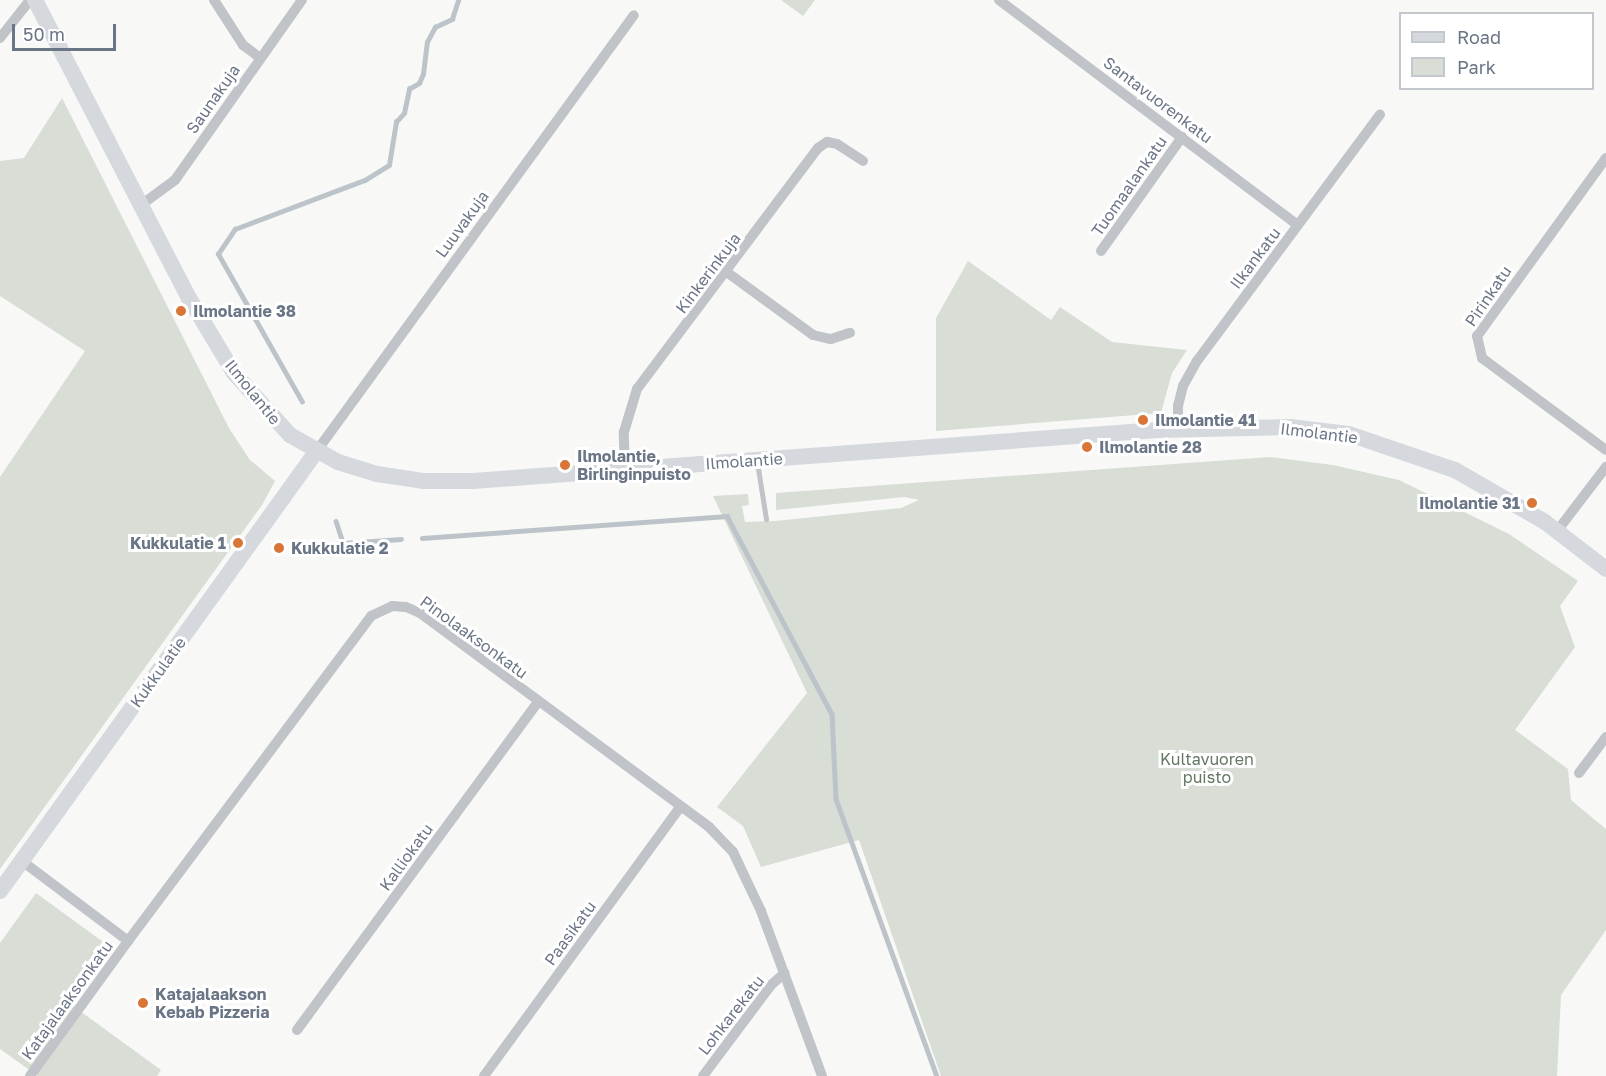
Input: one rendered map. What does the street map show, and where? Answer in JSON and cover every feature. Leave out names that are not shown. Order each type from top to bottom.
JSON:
[{"type":"street","points":[[0,38],[30,0]]},
{"type":"street","name":"Ilmolantie","points":[[34,0],[141,205],[234,373],[270,417],[316,452],[377,474],[423,481],[473,481],[1178,429],[1290,427],[1349,434],[1455,470],[1509,498],[1606,569]]},
{"type":"street","points":[[214,0],[243,45],[260,58]]},
{"type":"street","name":"Saunakuja","points":[[141,205],[175,180],[302,0]]},
{"type":"street","name":"Santavuorenkatu","points":[[999,0],[1299,225]]},
{"type":"street","name":"Luuvakuja","points":[[316,452],[634,15]]},
{"type":"street","name":"Ilkankatu","points":[[1178,429],[1178,406],[1193,369],[1380,115]]},
{"type":"street","name":"Tuomaalankatu","points":[[1101,251],[1182,137]]},
{"type":"street","name":"Kinkerinkuja","points":[[625,470],[624,432],[637,389],[728,273],[818,148],[827,142],[837,144],[863,162]]},
{"type":"street","name":"Pirinkatu","points":[[1606,158],[1477,336],[1482,358],[1606,450]]},
{"type":"street","points":[[728,273],[813,335],[831,339],[850,333]]},
{"type":"street","name":"Kukkulatie","points":[[0,891],[316,452]]},
{"type":"street","points":[[1557,531],[1606,467]]},
{"type":"street","name":"Pinolaaksonkatu","points":[[128,941],[371,616],[381,610],[406,607],[420,613],[709,827],[733,852],[785,973],[822,1076]]},
{"type":"street","name":"Kalliokatu","points":[[297,1030],[538,702]]},
{"type":"street","points":[[1579,773],[1606,737]]},
{"type":"street","name":"Paasikatu","points":[[484,1076],[680,807]]},
{"type":"street","points":[[22,861],[128,941]]},
{"type":"street","name":"Katajalaaksonkatu","points":[[30,1076],[128,941]]},
{"type":"street","name":"Lohkarekatu","points":[[703,1076],[771,985],[785,973]]},
{"type":"lane","points":[[757,460],[766,519]]},
{"type":"green space","points":[[781,0],[815,0],[803,16]]},
{"type":"green space","points":[[62,98],[229,428],[250,460],[275,481],[262,505],[0,869],[0,477],[85,351],[0,296],[0,161],[24,158]]},
{"type":"green space","points":[[968,261],[1051,320],[1060,307],[1112,342],[1187,350],[1172,373],[1161,413],[936,431],[936,318]]},
{"type":"green space","name":"Kultavuoren puisto","points":[[1270,457],[1333,465],[1399,480],[1509,534],[1578,581],[1560,606],[1575,647],[1515,730],[1568,769],[1571,800],[1606,829],[1606,930],[1561,995],[1557,1076],[941,1076],[859,840],[761,867],[743,826],[717,807],[807,693],[713,496],[748,494],[749,505],[742,506],[745,522],[775,521],[901,508],[919,500],[904,497],[776,510],[776,493]]},
{"type":"green space","points":[[36,893],[110,947],[69,1003],[161,1070],[157,1076],[38,1076],[0,1049],[0,943]]},
{"type":"waterway","points":[[302,402],[218,254],[235,229],[365,180],[389,165],[396,122],[404,113],[409,89],[419,83],[423,74],[427,42],[435,27],[452,19],[458,0]]},
{"type":"waterway","points":[[422,538],[727,516],[832,714],[836,799],[937,1076]]},
{"type":"waterway","points":[[336,521],[343,543],[401,539]]},
{"type":"place","name":"Ilmolantie 38","points":[[181,311]]},
{"type":"place","name":"Ilmolantie 41","points":[[1143,420]]},
{"type":"place","name":"Ilmolantie 28","points":[[1087,447]]},
{"type":"place","name":"Ilmolantie, Birlinginpuisto","points":[[565,465]]},
{"type":"place","name":"Ilmolantie 31","points":[[1532,503]]},
{"type":"place","name":"Kukkulatie 1","points":[[238,543]]},
{"type":"place","name":"Kukkulatie 2","points":[[279,548]]},
{"type":"place","name":"Katajalaakson Kebab Pizzeria","points":[[143,1003]]}]
